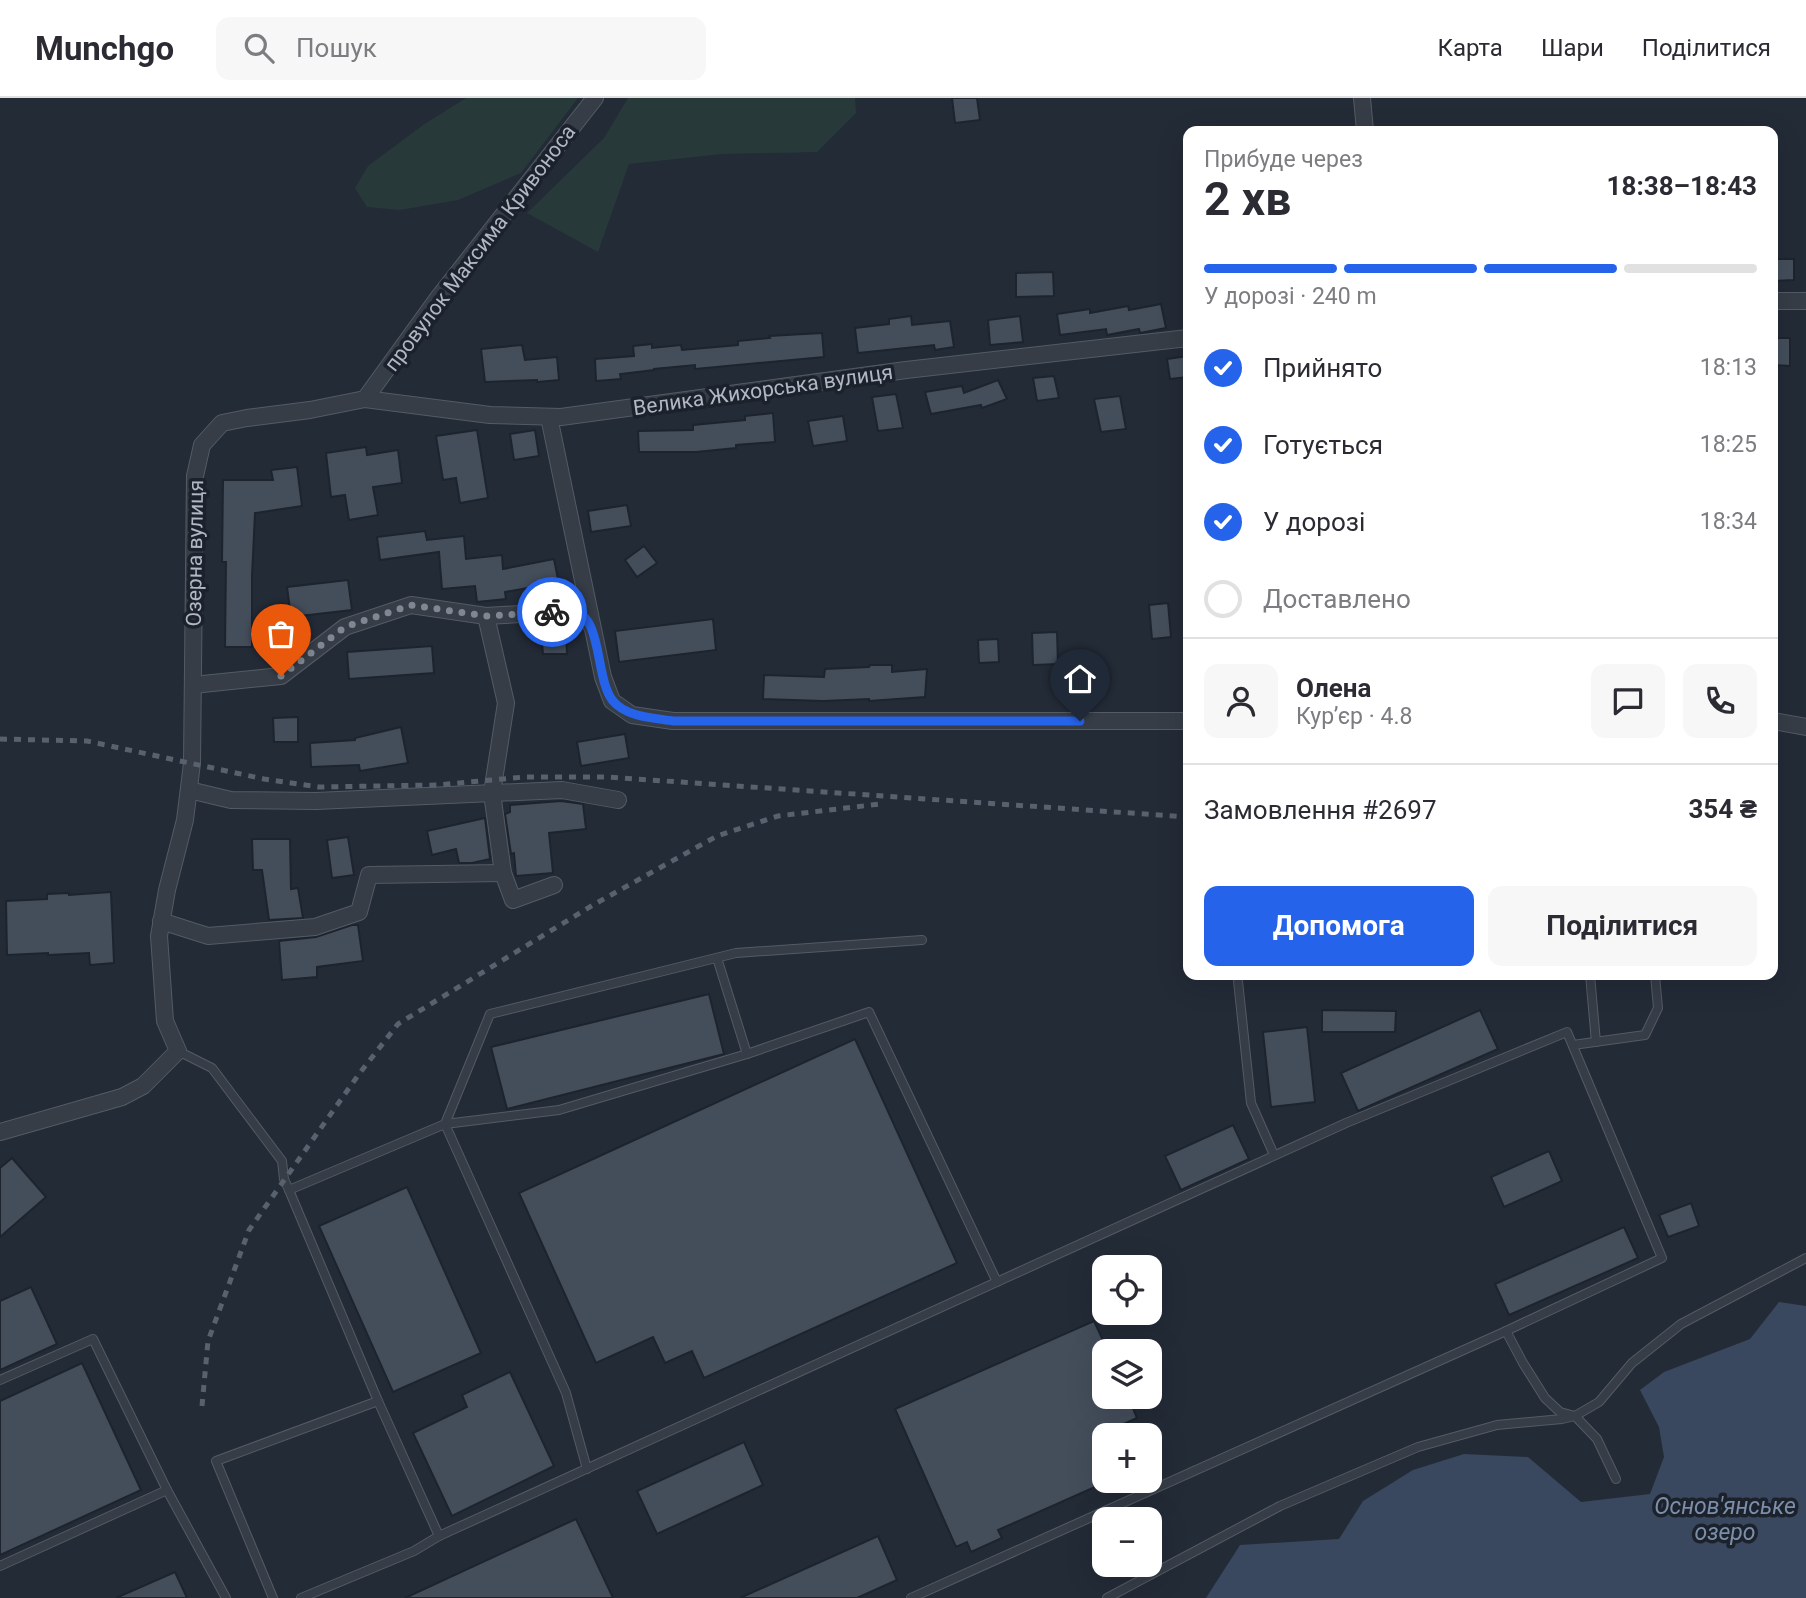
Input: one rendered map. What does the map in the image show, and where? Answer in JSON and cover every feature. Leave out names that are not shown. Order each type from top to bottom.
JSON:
[{"type":"street","name":"провулок Максима Кривоноса","points":[[365,399],[438,298],[595,98]]},
{"type":"street","points":[[1362,98],[1365,126]]},
{"type":"street","points":[[1778,301],[1806,301]]},
{"type":"street","name":"Велика Жихорська вулиця","points":[[549,417],[561,418],[906,370],[1183,339]]},
{"type":"street","name":"Озерна вулиця","points":[[178,1051],[165,1021],[159,936],[167,890],[185,820],[192,763],[195,476],[202,446],[222,423],[365,399],[490,415],[549,417]]},
{"type":"street","points":[[549,417],[603,677],[612,701],[632,715],[673,721],[1183,721]]},
{"type":"street","points":[[193,685],[281,676],[345,627],[411,605],[486,616],[573,611],[583,615],[591,625]]},
{"type":"street","points":[[486,616],[506,703],[492,793],[503,873],[513,900],[554,886]]},
{"type":"street","points":[[1778,722],[1806,727]]},
{"type":"street","points":[[189,790],[231,800],[316,801],[562,790],[618,800]]},
{"type":"street","points":[[161,920],[208,936],[315,927],[359,912],[369,875],[503,873]]},
{"type":"street","points":[[0,1132],[122,1097],[143,1086],[178,1051]]},
{"type":"lane","points":[[587,1469],[566,1393],[445,1124],[490,1014],[736,953],[922,940]]},
{"type":"lane","points":[[717,958],[747,1054]]},
{"type":"lane","points":[[1590,980],[1596,1042]]},
{"type":"lane","points":[[1573,1045],[1645,1035],[1658,1008],[1655,980]]},
{"type":"lane","points":[[1238,981],[1251,1103],[1275,1155]]},
{"type":"lane","points":[[289,1190],[445,1124],[559,1110],[747,1054],[869,1012],[997,1282]]},
{"type":"lane","points":[[301,1598],[414,1551],[439,1536],[1346,1123],[1567,1032],[1662,1258],[1506,1331],[911,1598]]},
{"type":"lane","points":[[178,1051],[212,1068],[282,1161],[284,1179],[378,1401],[439,1536]]},
{"type":"lane","points":[[1107,1598],[1280,1506],[1418,1447],[1497,1425],[1575,1416],[1599,1402],[1632,1363],[1681,1324],[1806,1258]]},
{"type":"lane","points":[[1506,1331],[1545,1398],[1560,1412],[1575,1416],[1597,1439],[1616,1479]]},
{"type":"lane","points":[[0,1380],[93,1339],[167,1490],[226,1598]]},
{"type":"lane","points":[[273,1598],[216,1461],[378,1401]]},
{"type":"lane","points":[[0,1566],[167,1490]]},
{"type":"shaded area","points":[[466,98],[578,98],[521,173],[458,200],[400,210],[367,207],[355,188],[368,166],[423,125]]},
{"type":"shaded area","points":[[628,98],[855,98],[856,113],[817,152],[722,154],[629,164],[598,252],[527,213],[604,138]]},
{"type":"water","name":"Основ'янське озеро","points":[[1779,1302],[1806,1306],[1806,1598],[1206,1598],[1240,1545],[1339,1539],[1363,1501],[1413,1470],[1464,1454],[1528,1457],[1581,1502],[1650,1494],[1664,1457],[1659,1427],[1640,1390],[1664,1372],[1750,1339]]},
{"type":"building","points":[[952,98],[977,98],[980,120],[955,123]]},
{"type":"building","points":[[1778,259],[1794,259],[1794,280],[1778,281]]},
{"type":"building","points":[[1053,272],[1054,296],[1016,297],[1016,273]]},
{"type":"building","points":[[1161,304],[1166,328],[1140,333],[1139,329],[1107,335],[1106,329],[1060,335],[1057,314],[1090,309],[1090,313],[1128,306],[1129,310]]},
{"type":"building","points":[[911,316],[912,325],[950,321],[954,347],[935,350],[934,345],[858,353],[855,328],[889,324],[889,319]]},
{"type":"building","points":[[1020,316],[1023,342],[990,345],[988,320]]},
{"type":"building","points":[[822,333],[824,357],[695,369],[695,365],[654,369],[620,374],[621,379],[596,381],[595,359],[634,356],[633,346],[652,344],[652,348],[681,345],[682,350],[738,345],[738,341],[770,338],[769,336]]},
{"type":"building","points":[[1778,338],[1790,338],[1790,366],[1778,365]]},
{"type":"building","points":[[522,345],[525,360],[557,357],[559,380],[485,382],[481,349]]},
{"type":"building","points":[[1183,357],[1183,378],[1170,379],[1167,359]]},
{"type":"building","points":[[1054,376],[1059,398],[1037,401],[1033,378]]},
{"type":"building","points":[[998,380],[1007,399],[982,408],[981,405],[931,414],[925,392],[962,386],[964,393]]},
{"type":"building","points":[[896,394],[903,428],[878,431],[872,397]]},
{"type":"building","points":[[1120,396],[1126,429],[1101,432],[1094,399]]},
{"type":"building","points":[[773,413],[775,442],[696,452],[639,452],[638,431],[693,430],[693,425],[745,420],[745,416]]},
{"type":"building","points":[[843,416],[847,441],[813,446],[808,421]]},
{"type":"building","points":[[477,430],[488,498],[460,503],[456,478],[443,480],[436,436]]},
{"type":"building","points":[[535,430],[539,456],[514,460],[510,434]]},
{"type":"building","points":[[366,447],[367,455],[398,450],[402,483],[373,487],[378,515],[349,520],[345,495],[331,497],[326,453]]},
{"type":"building","points":[[297,467],[302,506],[255,513],[252,647],[225,647],[223,480],[273,480],[271,470]]},
{"type":"building","points":[[627,505],[631,526],[591,532],[588,511]]},
{"type":"building","points":[[425,531],[427,540],[464,536],[466,559],[502,555],[503,569],[554,559],[562,599],[537,603],[534,587],[505,592],[506,599],[477,602],[475,586],[442,589],[439,552],[380,560],[377,537]]},
{"type":"building","points":[[644,546],[657,563],[637,577],[625,560]]},
{"type":"building","points":[[348,580],[352,610],[291,617],[287,587]]},
{"type":"building","points":[[1168,603],[1171,637],[1152,639],[1149,605]]},
{"type":"building","points":[[713,619],[716,650],[619,662],[615,631]]},
{"type":"building","points":[[566,632],[567,654],[543,654],[541,633]]},
{"type":"building","points":[[1057,632],[1058,664],[1033,665],[1032,633]]},
{"type":"building","points":[[998,639],[999,662],[979,663],[978,640]]},
{"type":"building","points":[[432,646],[434,673],[349,679],[347,652]]},
{"type":"building","points":[[892,665],[892,672],[927,669],[925,697],[869,701],[763,699],[764,675],[824,677],[825,669]]},
{"type":"building","points":[[298,717],[298,742],[274,742],[273,718]]},
{"type":"building","points":[[401,727],[408,763],[360,771],[359,765],[311,767],[310,743],[355,740]]},
{"type":"building","points":[[625,734],[629,758],[581,766],[577,742]]},
{"type":"building","points":[[561,801],[583,804],[586,829],[549,833],[553,873],[516,876],[505,814],[510,812],[510,805]]},
{"type":"building","points":[[485,818],[490,859],[459,863],[456,849],[432,855],[427,831]]},
{"type":"building","points":[[348,837],[354,875],[332,878],[327,840]]},
{"type":"building","points":[[252,839],[290,839],[291,889],[298,888],[303,918],[269,920],[262,870],[253,870]]},
{"type":"building","points":[[111,892],[114,963],[90,965],[89,953],[7,955],[6,901],[47,899],[47,894]]},
{"type":"building","points":[[358,925],[363,961],[317,967],[317,977],[282,980],[279,941],[316,937]]},
{"type":"building","points":[[709,994],[724,1054],[507,1109],[491,1047]]},
{"type":"building","points":[[1322,1010],[1396,1011],[1395,1032],[1322,1032]]},
{"type":"building","points":[[1480,1010],[1498,1049],[1358,1111],[1341,1073]]},
{"type":"building","points":[[1307,1027],[1315,1102],[1271,1107],[1263,1032]]},
{"type":"building","points":[[855,1039],[957,1263],[704,1378],[692,1351],[665,1363],[653,1337],[596,1363],[519,1193]]},
{"type":"building","points":[[1233,1125],[1249,1159],[1181,1190],[1165,1156]]},
{"type":"building","points":[[1549,1151],[1562,1181],[1504,1207],[1491,1177]]},
{"type":"building","points":[[12,1158],[46,1197],[0,1237],[0,1168]]},
{"type":"building","points":[[407,1187],[481,1353],[393,1392],[319,1226]]},
{"type":"building","points":[[1691,1203],[1699,1226],[1668,1237],[1659,1215]]},
{"type":"building","points":[[1624,1227],[1638,1258],[1509,1315],[1495,1284]]},
{"type":"building","points":[[31,1287],[57,1344],[0,1370],[0,1301]]},
{"type":"building","points":[[1092,1322],[1102,1339],[1092,1339],[1092,1409],[1133,1409],[1137,1418],[1126,1423],[1092,1423],[1092,1488],[998,1530],[1002,1538],[971,1552],[967,1542],[956,1547],[895,1409]]},
{"type":"building","points":[[82,1363],[141,1490],[0,1555],[0,1401]]},
{"type":"building","points":[[510,1372],[554,1466],[452,1516],[413,1433],[467,1407],[462,1395]]},
{"type":"building","points":[[744,1442],[763,1485],[657,1534],[637,1491]]},
{"type":"building","points":[[576,1519],[613,1598],[405,1598]]},
{"type":"building","points":[[878,1536],[897,1580],[857,1598],[740,1598]]},
{"type":"building","points":[[175,1572],[187,1598],[116,1598]]},
{"type":"railway","points":[[0,739],[87,741],[264,779],[319,787],[437,785],[524,777],[607,777],[1183,817]]},
{"type":"railway","points":[[202,1406],[208,1341],[249,1230],[359,1074],[398,1024],[593,905],[717,836],[778,816],[880,804]]},
{"type":"way so far","points":[[281,676],[345,627],[411,605],[486,616],[552,612]]},
{"type":"route","points":[[552,612],[573,611],[583,615],[591,625],[603,677],[612,701],[632,715],[673,721],[1080,721]]}]
